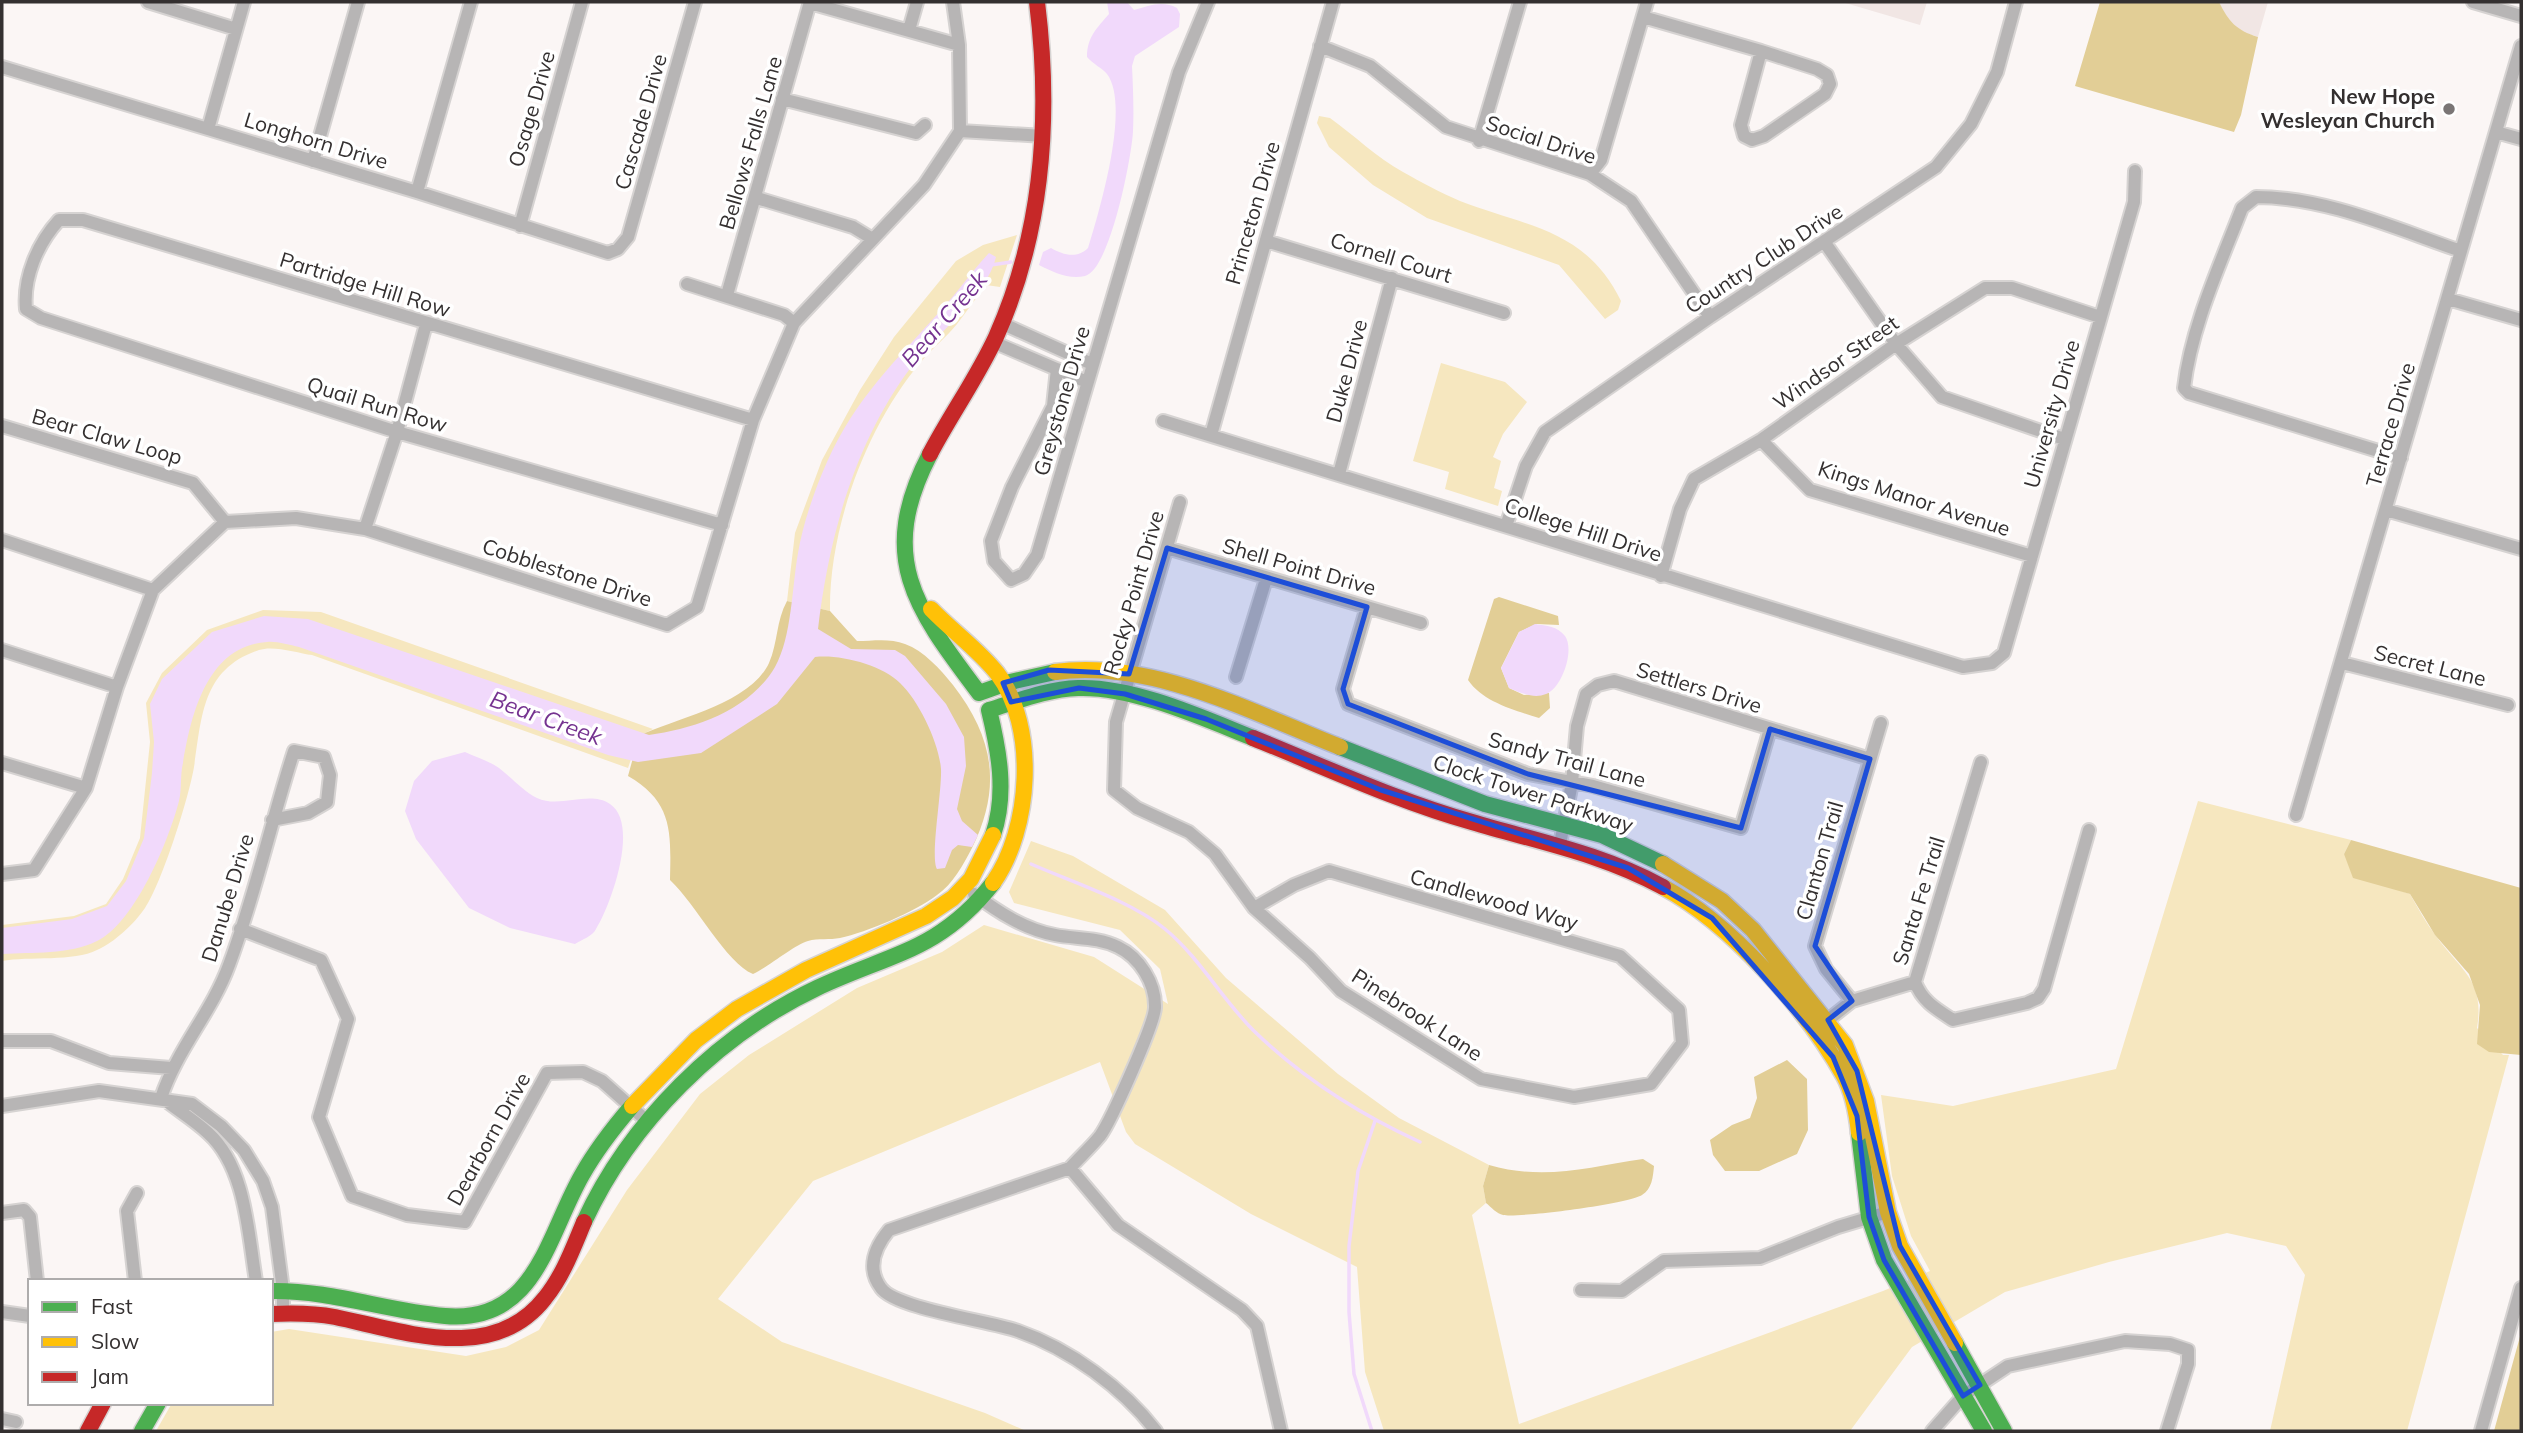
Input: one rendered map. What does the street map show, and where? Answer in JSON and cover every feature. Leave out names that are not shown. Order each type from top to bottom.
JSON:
[{"type":"street","points":[[148,2],[236,29]]},
{"type":"street","points":[[208,129],[244,2]]},
{"type":"street","points":[[313,161],[358,2]]},
{"type":"street","points":[[417,192],[471,2]]},
{"type":"street","name":"Osage Drive","points":[[520,226],[582,2]]},
{"type":"street","name":"Cascade Drive","points":[[618,249],[628,237],[695,2]]},
{"type":"street","points":[[810,2],[959,46]]},
{"type":"street","name":"Bellows Falls Lane","points":[[727,295],[757,198],[810,2]]},
{"type":"street","points":[[909,30],[917,2]]},
{"type":"street","points":[[953,2],[959,46],[960,131],[1044,136]]},
{"type":"street","points":[[277,1291],[454,1317],[482,1314],[505,1305],[523,1290],[537,1270],[558,1220],[584,1172],[631,1108],[678,1056],[732,1013],[801,971],[903,929],[933,913],[966,887],[988,848],[1003,789],[1000,749],[989,710],[937,635],[912,588],[904,558],[905,518],[918,473],[993,342],[1028,238],[1044,136],[1045,86],[1037,2]]},
{"type":"street","name":"Greystone Drive","points":[[1057,369],[1053,405],[1012,488],[991,541],[993,561],[1011,580],[1024,574],[1037,555],[1179,72],[1208,2]]},
{"type":"street","name":"Princeton Drive","points":[[1211,435],[1333,2]]},
{"type":"street","points":[[1479,141],[1520,2]]},
{"type":"street","points":[[1590,174],[1601,160],[1647,2]]},
{"type":"street","name":"Country Club Drive","points":[[1506,526],[1526,466],[1545,432],[1710,317],[1936,167],[1971,124],[1997,72],[2016,2]]},
{"type":"street","points":[[2473,2],[2521,16]]},
{"type":"street","points":[[1643,17],[1761,51],[1823,72],[1830,84],[1825,94],[1764,136],[1752,140],[1744,136],[1741,125],[1761,51]]},
{"type":"street","name":"Social Drive","points":[[1320,46],[1370,66],[1446,127],[1479,141],[1590,174],[1631,201],[1710,317]]},
{"type":"street","name":"Terrace Drive","points":[[2296,815],[2521,46]]},
{"type":"street","name":"Longhorn Drive","points":[[2,67],[417,192],[608,253],[618,249]]},
{"type":"street","points":[[782,99],[896,131],[916,133],[925,125]]},
{"type":"street","name":"Cobblestone Drive","points":[[225,522],[296,518],[365,529],[667,625],[697,607],[753,419],[794,323],[924,185],[960,131]]},
{"type":"street","points":[[2496,132],[2521,139]]},
{"type":"street","name":"University Drive","points":[[1993,663],[2004,653],[2032,556],[2134,202],[2135,171]]},
{"type":"street","points":[[2401,458],[2189,393],[2184,388],[2186,376],[2202,318],[2242,208],[2256,197],[2314,204],[2345,212],[2462,251]]},
{"type":"street","points":[[757,198],[853,228],[872,238]]},
{"type":"street","name":"Partridge Hill Row","points":[[26,309],[24,292],[42,239],[59,220],[83,220],[753,419]]},
{"type":"street","name":"Cornell Court","points":[[1266,241],[1504,313]]},
{"type":"street","points":[[1825,243],[1896,344],[1942,397],[2064,439]]},
{"type":"street","name":"Duke Drive","points":[[1339,474],[1392,278]]},
{"type":"street","points":[[687,284],[784,315],[794,323]]},
{"type":"street","name":"Windsor Street","points":[[1661,576],[1680,509],[1694,479],[1761,440],[1896,344],[1985,288],[2012,288],[2100,317]]},
{"type":"street","points":[[2448,299],[2521,320]]},
{"type":"street","name":"Quail Run Row","points":[[26,309],[41,318],[397,432],[722,525]]},
{"type":"street","points":[[1001,323],[1092,364]]},
{"type":"street","points":[[365,529],[397,432],[426,324]]},
{"type":"street","points":[[993,342],[1087,382]]},
{"type":"street","name":"College Hill Drive","points":[[1163,421],[1963,667],[1993,663]]},
{"type":"street","name":"Bear Claw Loop","points":[[2,426],[193,483],[225,522]]},
{"type":"street","name":"Kings Manor Avenue","points":[[1761,440],[1810,490],[2032,556]]},
{"type":"street","name":"Rocky Point Drive","points":[[1125,694],[1180,502]]},
{"type":"street","points":[[2386,510],[2521,549]]},
{"type":"street","points":[[2,874],[34,870],[86,788],[117,687],[153,590],[225,522]]},
{"type":"street","points":[[2,540],[153,590]]},
{"type":"street","name":"Shell Point Drive","points":[[1167,548],[1421,623]]},
{"type":"street","points":[[1236,677],[1266,579]]},
{"type":"street","points":[[2,1105],[99,1091],[192,1104],[221,1126],[244,1150],[263,1181],[272,1207],[277,1313],[453,1339],[488,1337],[517,1324],[540,1305],[556,1281],[578,1230],[603,1185],[648,1122],[694,1073],[745,1032],[811,991],[913,950],[946,932],[982,900],[1009,858],[1020,826],[1026,790],[1022,745],[1011,702],[1003,683],[912,588]]},
{"type":"street","name":"Sandy Trail Lane","points":[[1367,607],[1343,689],[1348,704],[1410,725],[1478,756],[1528,774],[1593,786],[1741,828],[1770,729]]},
{"type":"street","points":[[2,650],[117,687]]},
{"type":"street","name":"Secret Lane","points":[[2342,663],[2508,705]]},
{"type":"street","name":"Clock Tower Parkway","points":[[979,693],[1049,670],[1079,668],[1129,674],[1205,694],[1485,804],[1602,835],[1646,853],[1722,901],[1753,930],[1828,1020],[1857,1071],[1888,1212],[1900,1246],[2004,1431]]},
{"type":"street","name":"Settlers Drive","points":[[1560,844],[1572,783],[1577,726],[1586,694],[1598,685],[1614,681],[1870,759]]},
{"type":"street","name":"Clock Tower Parkway","points":[[989,710],[1041,693],[1079,688],[1125,694],[1206,719],[1381,790],[1471,822],[1560,844],[1628,868],[1678,895],[1712,918],[1754,960],[1815,1031],[1845,1078],[1857,1116],[1869,1217],[1884,1260],[1984,1431]]},
{"type":"street","name":"Pinebrook Lane","points":[[1125,694],[1116,722],[1114,790],[1137,808],[1189,832],[1215,854],[1254,908],[1310,958],[1341,992],[1481,1079],[1574,1097],[1651,1084],[1682,1043]]},
{"type":"street","name":"Clanton Trail","points":[[1852,1001],[1826,969],[1815,946],[1881,723]]},
{"type":"street","name":"Danube Drive","points":[[161,1098],[172,1068],[229,968],[272,820],[294,751],[324,757],[330,775],[327,802],[307,813],[272,820]]},
{"type":"street","name":"Santa Fe Trail","points":[[1815,1031],[1852,1001],[1915,982],[1981,762]]},
{"type":"street","points":[[2,763],[86,788]]},
{"type":"street","points":[[1915,982],[1920,994],[1930,1006],[1953,1020],[2038,998],[2044,989],[2089,830]]},
{"type":"street","name":"Candlewood Way","points":[[1254,908],[1294,885],[1329,871],[1620,956],[1679,1010],[1682,1043]]},
{"type":"street","points":[[966,887],[999,912],[1041,932],[1097,939],[1115,945],[1135,959],[1151,986],[1155,1009],[1149,1030],[1101,1135],[1070,1168],[889,1230],[876,1246],[873,1266],[881,1289],[902,1302],[1019,1331],[1079,1361],[1144,1415],[1156,1431]]},
{"type":"street","name":"Dearborn Drive","points":[[240,929],[321,960],[348,1019],[319,1117],[352,1196],[407,1215],[465,1222],[547,1073],[583,1072],[602,1082],[648,1122]]},
{"type":"street","points":[[732,1013],[745,1032]]},
{"type":"street","points":[[2,1041],[51,1041],[109,1063],[172,1068]]},
{"type":"street","points":[[161,1098],[210,1134],[232,1166],[242,1199],[256,1279]]},
{"type":"street","points":[[1070,1168],[1118,1225],[1242,1310],[1257,1326],[1281,1431]]},
{"type":"street","points":[[135,1279],[127,1211],[137,1193]]},
{"type":"street","points":[[2,1213],[24,1210],[30,1217],[37,1279]]},
{"type":"street","points":[[1581,1290],[1622,1291],[1664,1261],[1760,1258],[1888,1212]]},
{"type":"street","points":[[2481,1431],[2521,1288]]},
{"type":"street","points":[[2,1312],[28,1316]]},
{"type":"street","points":[[1932,1431],[1964,1396],[2008,1366],[2125,1341],[2170,1344],[2188,1350],[2188,1364],[2167,1431]]},
{"type":"street","points":[[88,1431],[102,1405]]},
{"type":"street","points":[[142,1431],[157,1405]]},
{"type":"street","points":[[2,1419],[16,1422]]},
{"type":"highlighted area","points":[[1167,548],[1367,607],[1343,689],[1348,704],[1528,774],[1741,828],[1770,729],[1870,759],[1815,946],[1852,1001],[1828,1020],[1857,1071],[1900,1246],[1980,1385],[1963,1396],[1884,1260],[1869,1217],[1857,1116],[1833,1057],[1712,918],[1628,868],[1381,790],[1206,719],[1125,694],[1079,688],[1011,702],[1003,683],[1049,670],[1129,674]]},
{"type":"shaded area","points":[[1842,2],[1927,2],[1920,25]]},
{"type":"shaded area","points":[[2100,2],[2219,2],[2234,24],[2258,37],[2241,115],[2234,132],[2075,86]]},
{"type":"shaded area","points":[[2219,2],[2268,2],[2258,37],[2239,31],[2228,20]]},
{"type":"shaded area","points":[[1319,116],[1330,118],[1384,160],[1438,191],[1531,225],[1572,245],[1607,277],[1621,301],[1618,310],[1605,319],[1559,265],[1427,218],[1373,185],[1329,147],[1317,123]]},
{"type":"shaded area","points":[[1017,235],[1000,287],[986,285],[953,329],[920,363],[883,417],[854,480],[844,513],[831,579],[830,611],[787,601],[795,533],[822,460],[860,390],[894,337],[956,261],[983,245]]},
{"type":"shaded area","points":[[1441,363],[1505,382],[1527,402],[1503,434],[1493,457],[1501,461],[1494,488],[1502,491],[1498,506],[1445,489],[1449,472],[1413,461]]},
{"type":"shaded area","points":[[1499,597],[1558,616],[1559,625],[1537,624],[1519,632],[1501,668],[1509,688],[1524,695],[1549,693],[1550,708],[1539,718],[1490,700],[1468,680],[1494,599]]},
{"type":"shaded area","points":[[787,601],[830,611],[857,641],[899,642],[919,651],[931,661],[953,685],[977,724],[985,744],[990,784],[981,826],[972,848],[957,874],[943,891],[916,908],[877,926],[840,938],[802,943],[753,974],[732,958],[670,880],[670,847],[666,820],[654,796],[628,776],[639,736],[711,708],[746,689],[759,677],[772,655]]},
{"type":"shaded area","points":[[263,610],[321,612],[653,729],[639,736],[628,768],[312,655],[278,649],[259,650],[240,658],[226,669],[208,696],[181,818],[159,880],[141,914],[117,938],[87,954],[2,961],[2,925],[74,916],[106,904],[123,879],[140,838],[150,742],[146,703],[162,673],[207,630]]},
{"type":"shaded area","points":[[2198,801],[2351,840],[2344,854],[2384,885],[2410,894],[2432,931],[2474,987],[2479,1012],[2477,1028],[2503,1055],[2509,1055],[2407,1431],[2270,1431],[2305,1275],[2286,1246],[2227,1233],[2109,1262],[2005,1292],[1912,1347],[1850,1431],[1384,1431],[1365,1372],[1357,1267],[1251,1214],[1135,1144],[1126,1132],[1100,1062],[813,1181],[718,1299],[782,1342],[985,1413],[1026,1431],[156,1431],[171,1405],[273,1405],[273,1332],[289,1329],[466,1356],[506,1347],[539,1330],[627,1190],[700,1094],[749,1055],[857,988],[942,952],[984,925],[1094,957],[1168,1004],[1160,969],[1120,930],[1014,903],[1009,892],[1031,841],[1073,856],[1165,910],[1226,978],[1338,1074],[1399,1118],[1489,1165],[1483,1186],[1486,1203],[1472,1215],[1519,1424],[1883,1291],[1930,1271],[1911,1236],[1892,1176],[1881,1095],[1953,1106],[2116,1069]]},
{"type":"shaded area","points":[[2351,840],[2521,888],[2521,1055],[2489,1052],[2477,1044],[2480,1005],[2469,974],[2435,935],[2410,894],[2353,878],[2344,854]]},
{"type":"shaded area","points":[[1787,1060],[1807,1079],[1808,1130],[1797,1154],[1759,1171],[1725,1171],[1713,1155],[1710,1140],[1732,1125],[1750,1118],[1757,1098],[1754,1077]]},
{"type":"shaded area","points":[[1643,1159],[1654,1166],[1651,1182],[1642,1195],[1633,1199],[1574,1210],[1513,1215],[1496,1212],[1486,1203],[1483,1186],[1489,1165],[1509,1170],[1548,1172]]},
{"type":"shaded area","points":[[2521,1333],[2521,1431],[2494,1431]]},
{"type":"water","points":[[1107,2],[1127,2],[1134,10],[1166,4],[1177,8],[1180,14],[1179,27],[1135,56],[1132,66],[1132,144],[1118,211],[1103,254],[1094,269],[1085,276],[1073,277],[1055,273],[1039,265],[1043,252],[1051,248],[1070,255],[1079,254],[1088,248],[1099,210],[1111,160],[1116,110],[1114,89],[1107,74],[1087,57],[1087,50],[1097,28],[1109,14]]},
{"type":"water","points":[[989,253],[996,257],[983,286],[912,366],[892,395],[860,458],[829,559],[818,629],[851,649],[895,650],[905,656],[946,704],[964,737],[966,766],[957,809],[962,821],[978,835],[972,847],[958,845],[952,850],[945,868],[937,869],[935,862],[941,769],[932,735],[921,711],[900,683],[883,671],[860,662],[836,657],[815,657],[777,704],[701,753],[638,762],[608,755],[299,647],[267,642],[246,646],[230,656],[216,669],[206,686],[191,724],[182,768],[180,796],[167,837],[148,879],[124,917],[97,941],[75,949],[2,954],[2,928],[72,919],[107,906],[126,881],[144,838],[154,742],[150,704],[162,679],[212,632],[264,616],[308,619],[649,735],[685,728],[736,706],[764,682],[781,655],[803,530],[818,483],[838,439],[878,381]]},
{"type":"water","points":[[1535,624],[1559,630],[1568,642],[1568,659],[1562,677],[1552,690],[1537,696],[1509,688],[1501,668],[1519,632]]},
{"type":"water","points":[[465,752],[495,766],[537,798],[555,802],[602,800],[619,814],[623,829],[620,865],[609,902],[590,936],[575,944],[510,928],[469,908],[416,839],[405,811],[414,781],[432,761]]},
{"type":"waterway","name":"Bear Creek","points":[[991,265],[1011,262]]},
{"type":"waterway","points":[[1031,864],[1118,901],[1165,929],[1200,965],[1242,1018],[1271,1047],[1311,1079],[1353,1107],[1420,1142]]},
{"type":"waterway","points":[[1372,1431],[1354,1374],[1349,1312],[1349,1246],[1358,1171],[1375,1121]]},
{"type":"traffic: fast","points":[[930,454],[914,491],[906,523],[905,553],[911,581],[937,635],[979,693],[1010,682],[1055,672]]},
{"type":"traffic: fast","points":[[993,835],[1001,788],[996,741],[989,710],[1055,691],[1099,689],[1122,692],[1167,705],[1253,738]]},
{"type":"traffic: fast","points":[[1340,747],[1485,804],[1602,835],[1663,864]]},
{"type":"traffic: fast","points":[[584,1222],[603,1185],[652,1116],[712,1056],[780,1007],[933,937],[973,906],[993,883]]},
{"type":"traffic: fast","points":[[273,1291],[337,1297],[445,1316],[476,1315],[500,1306],[519,1291],[534,1271],[587,1166],[632,1106]]},
{"type":"traffic: fast","points":[[1859,1133],[1869,1217],[1884,1260],[1984,1431]]},
{"type":"traffic: fast","points":[[1955,1343],[2004,1431]]},
{"type":"traffic: fast","points":[[142,1431],[157,1405]]},
{"type":"traffic: slow","points":[[931,609],[997,673],[1010,695],[1019,721],[1024,749],[1022,807],[1006,861],[993,883]]},
{"type":"traffic: slow","points":[[1055,672],[1091,670],[1128,673],[1164,681],[1236,704],[1340,747]]},
{"type":"traffic: slow","points":[[632,1106],[696,1040],[737,1009],[806,970],[926,916],[953,898],[971,879],[993,835]]},
{"type":"traffic: slow","points":[[1663,864],[1722,901],[1753,930],[1845,1045],[1866,1101],[1888,1212],[1900,1246],[1955,1343]]},
{"type":"traffic: slow","points":[[1663,887],[1714,922],[1740,945],[1810,1023],[1850,1089],[1859,1133]]},
{"type":"traffic: jam","points":[[930,454],[996,337],[1024,256],[1033,215],[1043,130],[1037,2]]},
{"type":"traffic: jam","points":[[1253,738],[1416,804],[1593,857],[1663,887]]},
{"type":"traffic: jam","points":[[273,1314],[327,1316],[418,1335],[446,1338],[474,1337],[500,1331],[524,1319],[545,1298],[572,1252],[584,1222]]},
{"type":"traffic: jam","points":[[88,1431],[102,1405]]},
{"type":"place","name":"New Hope Wesleyan Church","points":[[2449,109]]}]
